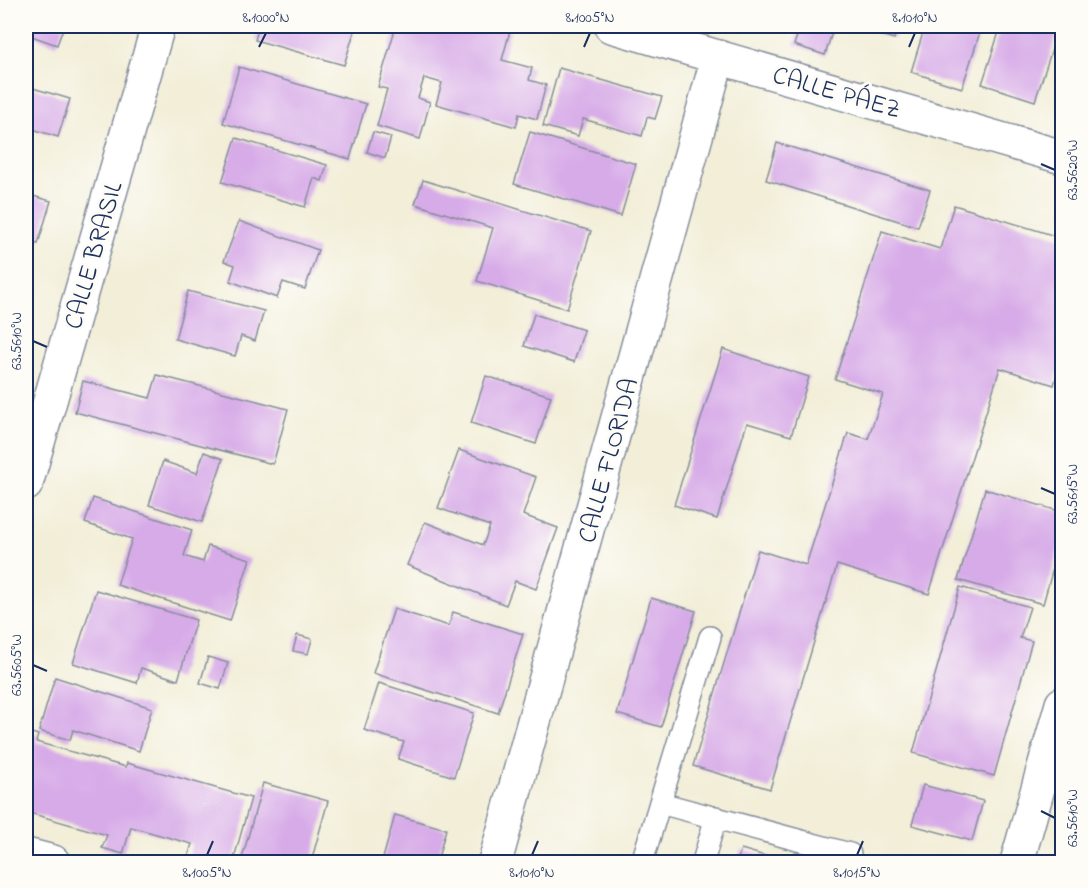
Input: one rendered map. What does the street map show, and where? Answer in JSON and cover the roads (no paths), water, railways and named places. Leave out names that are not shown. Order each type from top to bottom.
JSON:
[{"type":"street","name":"CALLE BRASIL","points":[[26,484],[158,26]]},
{"type":"street","name":"CALLE PÁEZ","points":[[611,26],[1062,157]]},
{"type":"street","name":"CALLE FLORIDA","points":[[495,862],[718,57]]},
{"type":"street","points":[[1017,862],[1062,704]]},
{"type":"street","points":[[26,855],[53,862]]},
{"type":"lane","points":[[642,862],[710,637]]},
{"type":"lane","points":[[660,803],[850,854],[848,862]]},
{"type":"lane","points":[[703,862],[716,818]]}]
